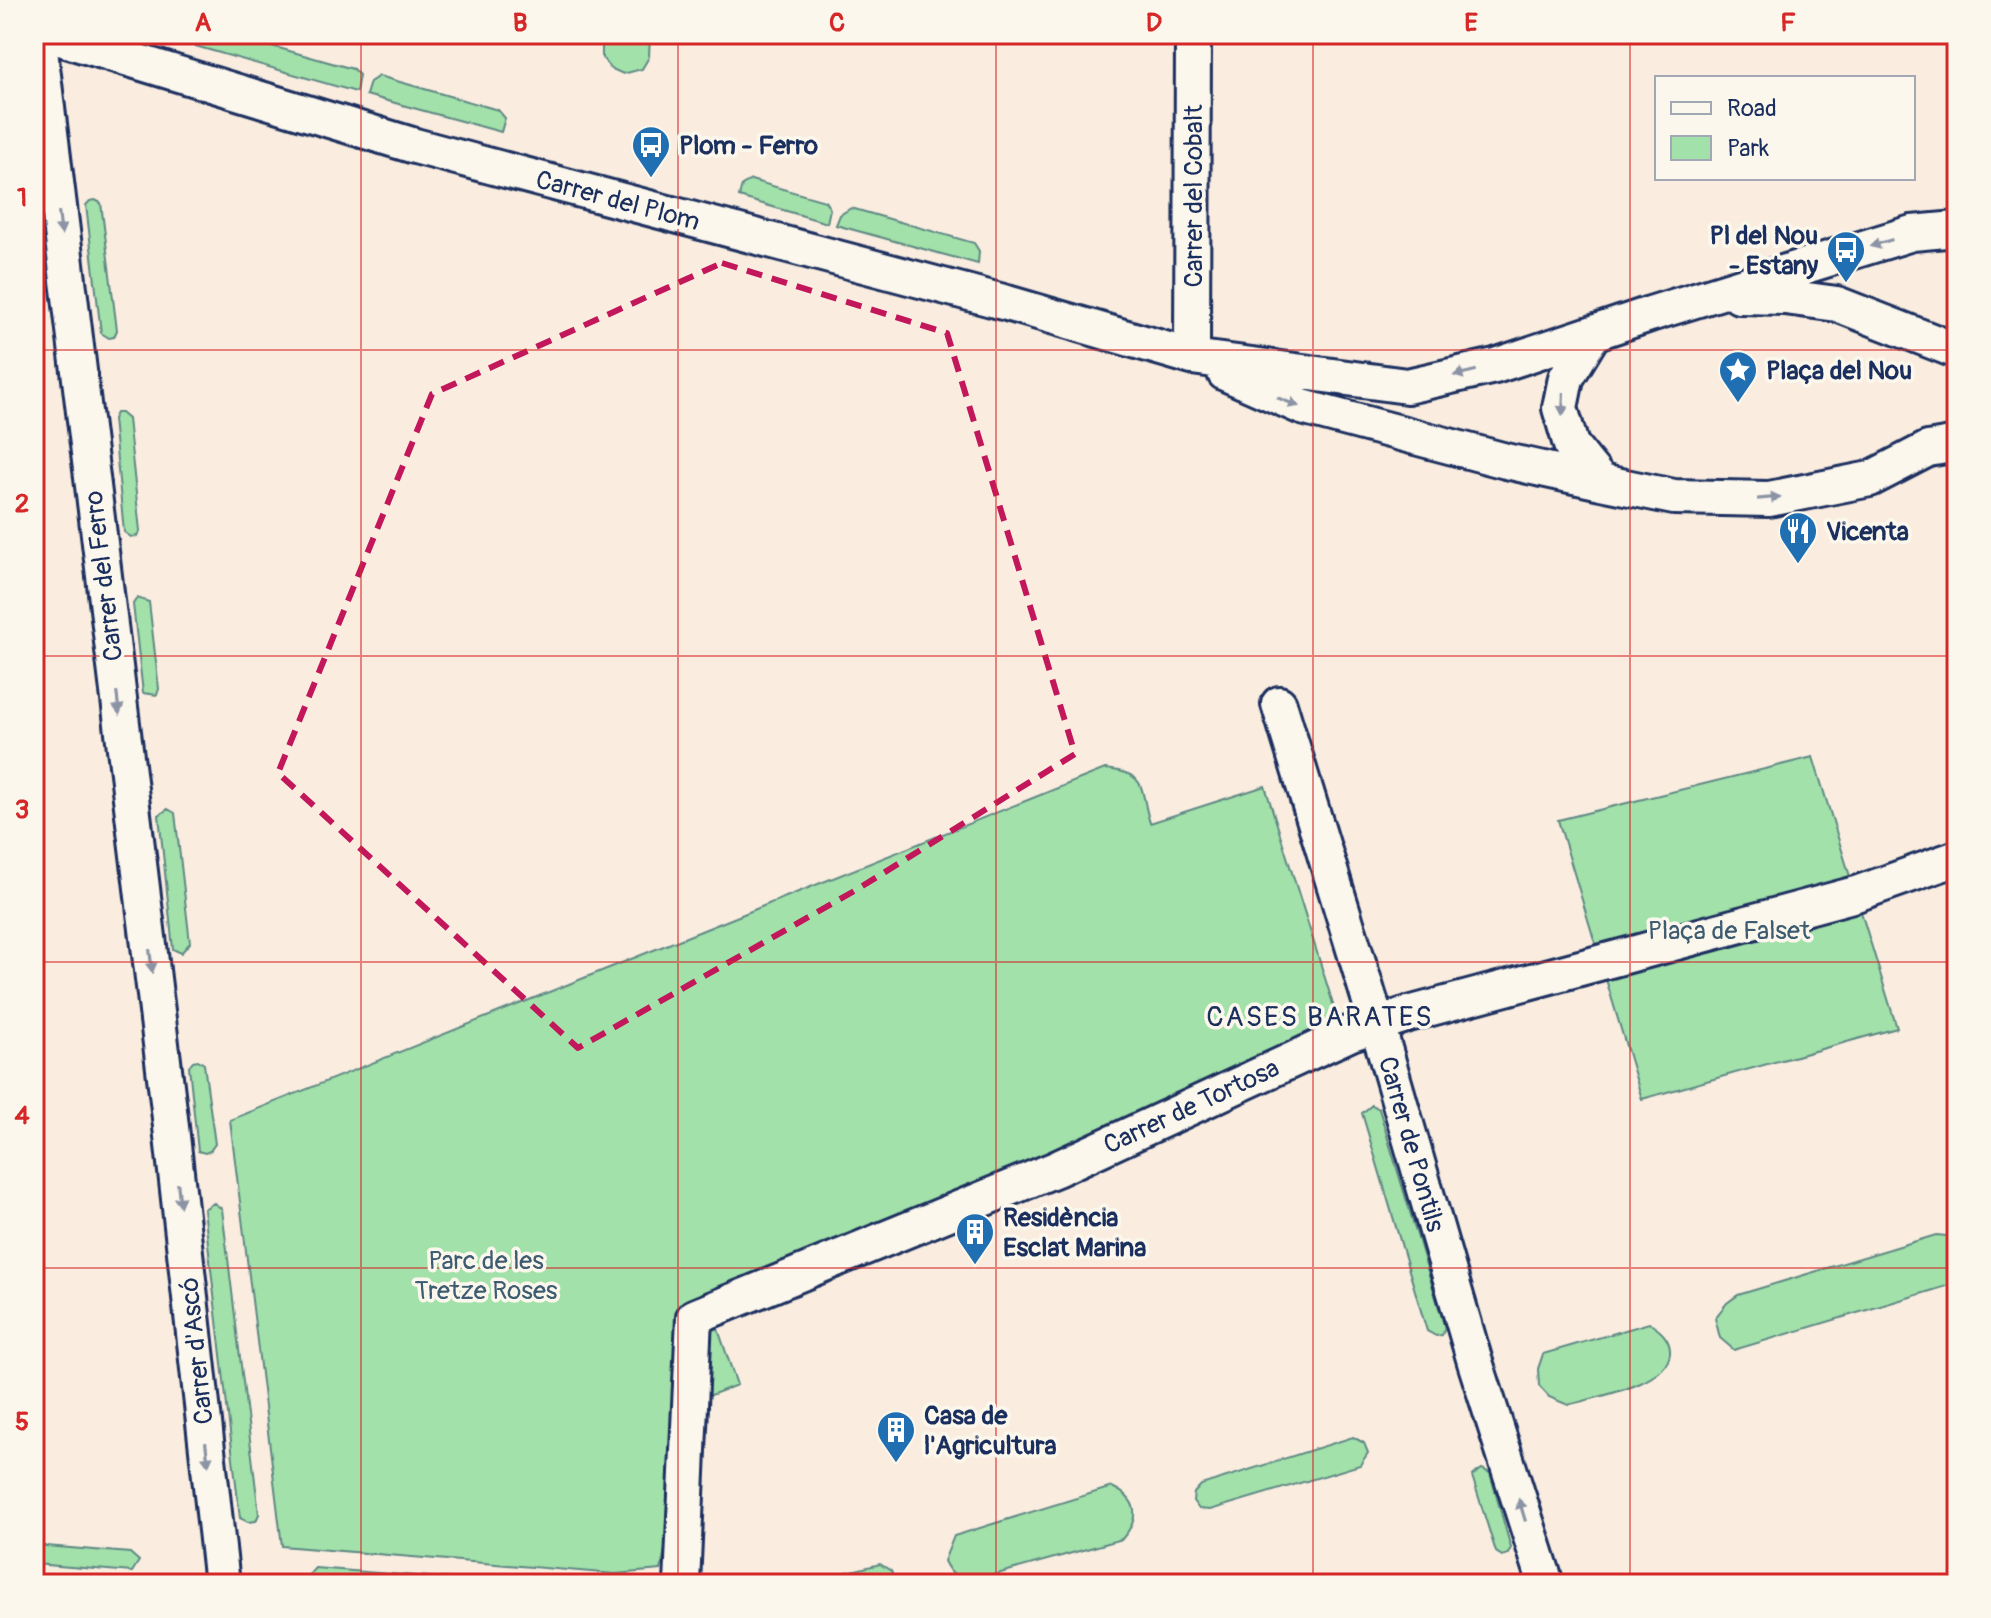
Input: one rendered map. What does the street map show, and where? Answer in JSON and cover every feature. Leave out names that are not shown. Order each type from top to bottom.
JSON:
[{"type":"street","name":"Carrer del Ferro","points":[[38,34],[170,1118]]},
{"type":"street","name":"Carrer del Plom","points":[[47,34],[415,146],[1007,303],[1192,357]]},
{"type":"street","name":"Carrer del Cobalt","points":[[1192,357],[1193,34]]},
{"type":"street","points":[[1192,357],[1407,386],[1495,366],[1912,233],[1957,229]]},
{"type":"street","points":[[1710,295],[1785,297],[1837,304],[1957,351]]},
{"type":"street","points":[[1593,334],[1566,378],[1560,408],[1571,445],[1601,482]]},
{"type":"street","points":[[1192,357],[1302,407],[1506,461],[1674,497],[1769,499],[1870,479],[1928,449],[1957,444]]},
{"type":"street","name":"Carrer de Pontils","points":[[1279,704],[1546,1584]]},
{"type":"street","name":"Carrer de Tortosa","points":[[682,1584],[694,1317],[1056,1169],[1337,1039],[1377,1024],[1856,894],[1957,858]]},
{"type":"street","name":"Carrer d'Ascó","points":[[170,1118],[222,1584]]},
{"type":"highlighted area","points":[[722,263],[947,333],[1075,754],[856,890],[578,1048],[278,773],[432,394]]},
{"type":"green space","points":[[196,34],[229,34],[353,69],[359,75],[356,92],[192,45]]},
{"type":"green space","points":[[602,34],[650,34],[649,57],[642,69],[623,74],[610,68],[602,57]]},
{"type":"green space","points":[[379,76],[498,110],[505,118],[501,132],[366,95],[370,82]]},
{"type":"green space","points":[[751,180],[825,201],[830,209],[827,223],[739,197],[742,185]]},
{"type":"green space","points":[[95,200],[101,203],[117,330],[114,337],[109,338],[101,333],[86,205]]},
{"type":"green space","points":[[851,208],[974,243],[979,251],[978,264],[836,225],[840,215]]},
{"type":"green space","points":[[116,413],[128,419],[140,531],[137,536],[131,537],[124,532],[113,419]]},
{"type":"green space","points":[[137,598],[149,602],[159,689],[157,695],[143,693],[133,604]]},
{"type":"green space","name":"Plaça de Falset","points":[[1813,757],[1897,1028],[1642,1099],[1558,820]]},
{"type":"green space","name":"Parc de les Tretze Roses","points":[[1105,769],[1129,774],[1136,779],[1143,792],[1150,823],[1265,786],[1349,1055],[716,1323],[737,1385],[693,1402],[661,1570],[615,1574],[282,1546],[230,1120]]},
{"type":"green space","points":[[168,809],[175,813],[190,943],[181,953],[173,949],[159,815]]},
{"type":"green space","points":[[198,1060],[204,1064],[215,1144],[205,1153],[198,1151],[189,1066]]},
{"type":"green space","points":[[1372,1105],[1379,1109],[1445,1328],[1442,1335],[1436,1336],[1427,1331],[1362,1113]]},
{"type":"green space","points":[[214,1203],[222,1209],[259,1514],[256,1521],[248,1522],[240,1518],[204,1209]]},
{"type":"green space","points":[[1936,1235],[1957,1237],[1957,1283],[1734,1350],[1720,1338],[1715,1318],[1738,1295]]},
{"type":"green space","points":[[1649,1323],[1667,1339],[1670,1348],[1666,1364],[1657,1374],[1628,1388],[1568,1405],[1549,1397],[1539,1386],[1538,1369],[1543,1354]]},
{"type":"green space","points":[[1353,1437],[1364,1443],[1368,1453],[1360,1465],[1210,1510],[1199,1509],[1193,1501],[1194,1493],[1201,1485]]},
{"type":"green space","points":[[1482,1469],[1490,1473],[1511,1548],[1508,1554],[1502,1556],[1496,1552],[1472,1476]]},
{"type":"green space","points":[[1112,1487],[1127,1497],[1134,1510],[1132,1524],[1122,1539],[972,1581],[955,1576],[944,1561],[954,1536]]},
{"type":"green space","points":[[34,1545],[130,1553],[139,1561],[132,1572],[34,1564]]},
{"type":"green space","points":[[880,1564],[891,1571],[896,1584],[798,1584]]},
{"type":"green space","points":[[315,1568],[517,1584],[311,1584],[307,1577]]},
{"type":"place","name":"Plom - Ferro","points":[[651,179]]},
{"type":"place","name":"Pl del Nou - Estany","points":[[1846,284]]},
{"type":"place","name":"Plaça del Nou","points":[[1738,404]]},
{"type":"place","name":"Vicenta","points":[[1798,565]]},
{"type":"place","name":"Residència Esclat Marina","points":[[975,1266]]},
{"type":"place","name":"Casa de l'Agricultura","points":[[896,1464]]},
{"type":"district","name":"CASES BARATES","points":[[1320,1016]]}]
